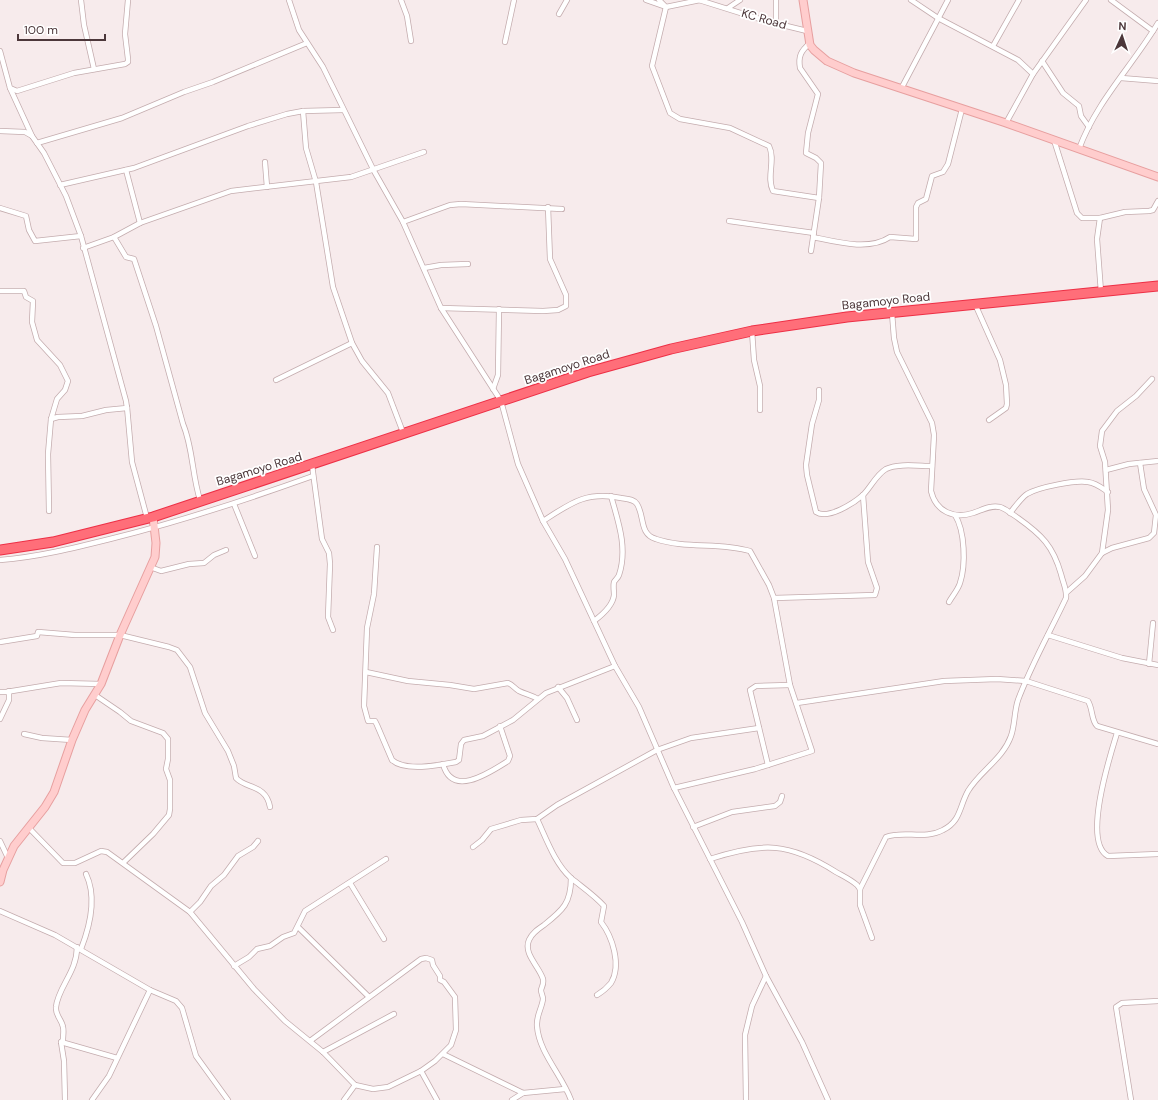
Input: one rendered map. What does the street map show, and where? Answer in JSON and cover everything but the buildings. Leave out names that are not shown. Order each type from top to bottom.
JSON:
[{"type":"highway","name":"Bagamoyo Road","points":[[0,550],[53,542],[150,518],[200,500],[404,435],[501,401],[641,357],[752,331],[892,313],[1158,286]]},
{"type":"street","points":[[81,0],[84,25],[94,69]]},
{"type":"street","points":[[10,88],[20,91],[48,80],[128,62],[125,34],[128,0]]},
{"type":"street","points":[[289,0],[299,30],[323,67],[374,171],[403,222],[441,308],[501,401],[518,464],[543,521],[565,559],[615,666],[639,707],[674,788],[742,922],[766,976],[802,1042],[828,1100]]},
{"type":"street","points":[[401,0],[406,16],[410,41]]},
{"type":"street","points":[[505,42],[514,0]]},
{"type":"street","points":[[559,14],[567,0]]},
{"type":"street","points":[[646,0],[666,7],[700,0]]},
{"type":"street","points":[[659,0],[666,7]]},
{"type":"street","name":"KC Road","points":[[700,0],[807,31]]},
{"type":"street","points":[[728,8],[740,0]]},
{"type":"street","points":[[776,0],[776,23]]},
{"type":"street","points":[[803,0],[810,43],[814,50],[827,61],[901,89],[1006,123],[1158,177]]},
{"type":"street","points":[[910,0],[938,18],[1018,60],[1033,74]]},
{"type":"street","points":[[901,89],[948,0]]},
{"type":"street","points":[[993,46],[1019,0]]},
{"type":"street","points":[[1006,123],[1033,74],[1086,0]]},
{"type":"street","points":[[1111,0],[1153,31]]},
{"type":"street","points":[[666,7],[652,66],[670,113],[680,119],[730,128],[769,146],[771,152],[771,184],[774,191],[819,198]]},
{"type":"street","points":[[1079,149],[1089,127],[1110,92],[1158,23]]},
{"type":"street","points":[[37,144],[122,118],[307,43]]},
{"type":"street","points":[[810,43],[800,52],[799,62],[800,68],[818,94],[808,133],[806,153],[816,158],[821,163],[819,198],[812,251]]},
{"type":"street","points":[[0,51],[10,88],[32,136],[60,185],[81,236],[127,407],[134,475],[155,528],[155,557],[120,635],[102,684],[86,710],[72,740],[54,792],[45,807],[14,846],[1,870],[0,882]]},
{"type":"street","points":[[1042,61],[1063,93],[1080,106],[1081,116],[1089,127]]},
{"type":"street","points":[[1121,78],[1158,81]]},
{"type":"street","points":[[729,221],[868,244],[884,242],[890,237],[916,239],[916,207],[918,203],[926,199],[932,176],[943,172],[948,164],[962,109]]},
{"type":"street","points":[[60,185],[126,170],[163,158],[248,126],[303,111],[343,110]]},
{"type":"street","points":[[303,111],[306,148],[316,182],[333,287],[352,343],[362,361],[388,393],[404,435]]},
{"type":"street","points":[[0,131],[25,132],[32,136]]},
{"type":"street","points":[[1054,140],[1077,213],[1085,219],[1100,218],[1125,212],[1149,212],[1153,210],[1158,200]]},
{"type":"street","points":[[83,248],[114,237],[140,223],[231,191],[351,177],[374,171],[424,152]]},
{"type":"street","points":[[265,162],[267,187]]},
{"type":"street","points":[[126,170],[140,223]]},
{"type":"street","points":[[403,222],[450,205],[461,204],[562,209]]},
{"type":"street","points":[[0,208],[26,216],[29,230],[35,241],[81,236]]},
{"type":"street","points":[[441,308],[550,311],[558,310],[566,306],[566,295],[550,259],[548,208]]},
{"type":"street","points":[[1100,218],[1097,239],[1101,292]]},
{"type":"street","points":[[114,237],[126,257],[134,259],[156,326],[183,424],[190,439],[194,477],[200,500]]},
{"type":"street","points":[[424,268],[441,265],[468,264]]},
{"type":"street","points":[[0,291],[24,291],[26,297],[33,301],[32,322],[37,340],[60,365],[68,381],[65,390],[57,399],[50,419],[48,454],[49,511]]},
{"type":"street","points":[[975,304],[1000,360],[1006,385],[1006,408],[989,420]]},
{"type":"street","points":[[492,389],[498,375],[499,309]]},
{"type":"street","points":[[872,938],[860,905],[860,889],[886,837],[934,834],[942,831],[956,821],[968,792],[983,772],[998,758],[1011,736],[1018,702],[1026,681],[1066,598],[1066,592],[1058,561],[1050,546],[1040,535],[1004,508],[992,507],[973,513],[955,515],[946,513],[939,508],[932,497],[934,435],[932,424],[897,352],[892,313]]},
{"type":"street","points":[[752,331],[754,360],[760,386],[760,410]]},
{"type":"street","points":[[276,380],[352,343]]},
{"type":"street","points":[[1102,553],[1108,510],[1108,492],[1104,454],[1100,446],[1103,428],[1117,411],[1136,396],[1152,380]]},
{"type":"street","points":[[819,390],[819,400],[812,424],[806,465],[816,512],[818,514],[832,513],[843,509],[863,495],[880,474],[890,468],[932,466]]},
{"type":"street","points":[[50,419],[82,416],[106,410],[125,409],[127,407]]},
{"type":"street","points":[[1106,470],[1158,461]]},
{"type":"street","points":[[1066,592],[1085,576],[1102,553],[1112,548],[1152,536],[1156,529],[1157,516],[1144,489],[1140,463]]},
{"type":"street","points":[[312,465],[322,539],[329,553],[328,617],[333,630]]},
{"type":"street","points":[[0,560],[57,552],[155,528],[234,504],[313,476]]},
{"type":"street","points":[[1010,513],[1027,494],[1040,489],[1074,482],[1088,482],[1098,485],[1108,492]]},
{"type":"street","points":[[543,521],[585,498],[601,495],[636,502],[640,509],[645,531],[651,538],[666,542],[750,551],[769,585],[774,598],[790,685],[812,750],[768,765],[674,788]]},
{"type":"street","points":[[774,598],[875,596],[877,588],[868,562],[863,495]]},
{"type":"street","points":[[594,621],[608,608],[614,597],[614,582],[619,576],[622,556],[620,530],[611,496]]},
{"type":"street","points":[[234,504],[255,556]]},
{"type":"street","points":[[948,602],[960,585],[963,566],[963,534],[961,526],[955,515]]},
{"type":"street","points":[[107,529],[110,539]]},
{"type":"street","points":[[377,547],[374,594],[367,628],[364,695],[366,717],[368,721],[375,721],[392,760],[402,766],[456,762],[459,760],[462,742],[483,736],[513,720],[538,699],[558,687],[615,666]]},
{"type":"street","points":[[150,567],[161,571],[189,564],[204,564],[214,555],[226,550]]},
{"type":"street","points":[[1150,664],[1153,623]]},
{"type":"street","points":[[0,642],[37,636],[38,632],[75,635],[120,635],[169,647],[183,657],[193,674],[205,713],[231,758],[236,778],[261,791],[270,807]]},
{"type":"street","points":[[1048,635],[1097,651],[1158,665]]},
{"type":"street","points":[[366,672],[408,681],[450,684],[474,690],[508,683],[513,685],[519,691],[529,693],[538,699]]},
{"type":"street","points":[[797,703],[944,681],[990,679],[1026,681],[1083,699],[1090,704],[1097,726],[1158,744]]},
{"type":"street","points":[[0,692],[61,683],[102,684]]},
{"type":"street","points":[[768,765],[751,700],[751,688],[756,686],[790,685]]},
{"type":"street","points":[[558,687],[567,698],[577,720]]},
{"type":"street","points":[[0,719],[9,700],[9,691]]},
{"type":"street","points":[[95,695],[131,721],[163,733],[168,739],[168,759],[166,769],[170,780],[169,815],[153,834],[124,862]]},
{"type":"street","points":[[443,764],[445,772],[450,778],[465,782],[508,761],[510,756],[500,726]]},
{"type":"street","points":[[473,847],[482,840],[491,829],[521,820],[537,819],[557,805],[657,750],[690,738],[759,728]]},
{"type":"street","points":[[1117,733],[1100,798],[1098,828],[1100,849],[1102,853],[1108,856],[1158,854]]},
{"type":"street","points":[[24,734],[42,738],[72,740]]},
{"type":"street","points":[[693,827],[732,812],[775,806],[780,802],[782,796]]},
{"type":"street","points":[[537,819],[553,850],[571,878],[594,895],[604,906],[601,922],[608,931],[614,945],[615,958],[611,982],[597,995]]},
{"type":"street","points":[[28,828],[63,863],[75,864],[101,852],[107,852],[124,862],[190,912],[234,966],[286,1021],[323,1052],[356,1085],[373,1089],[388,1087],[421,1071],[443,1054],[451,1044],[456,1030],[455,997],[444,982],[440,980],[440,976],[433,965],[432,960],[426,958],[369,997],[310,1041]]},
{"type":"street","points":[[0,841],[8,858]]},
{"type":"street","points":[[190,912],[200,902],[211,886],[224,875],[238,856],[253,847],[258,841]]},
{"type":"street","points":[[710,859],[747,849],[774,846],[802,854],[822,862],[852,881],[860,889]]},
{"type":"street","points":[[234,966],[249,957],[257,949],[270,946],[283,937],[294,933],[305,911],[386,859]]},
{"type":"street","points":[[65,1100],[64,1061],[61,1042],[63,1040],[63,1027],[56,1014],[56,1005],[73,968],[89,923],[91,888],[86,874]]},
{"type":"street","points":[[571,878],[571,891],[565,906],[534,932],[527,948],[543,979],[544,986],[541,991],[543,1000],[538,1014],[537,1026],[539,1034],[551,1064],[571,1100]]},
{"type":"street","points":[[350,883],[384,939]]},
{"type":"street","points":[[0,910],[55,935],[150,990],[176,1001],[182,1008],[196,1056],[228,1100]]},
{"type":"street","points":[[298,927],[369,997]]},
{"type":"street","points":[[746,1100],[745,1035],[752,1006],[766,976]]},
{"type":"street","points":[[92,1100],[106,1081],[150,990]]},
{"type":"street","points":[[1131,1100],[1126,1057],[1116,1007],[1122,1003],[1158,1001]]},
{"type":"street","points":[[323,1052],[394,1014]]},
{"type":"street","points":[[61,1042],[117,1058]]},
{"type":"street","points":[[443,1054],[522,1092],[565,1089]]},
{"type":"street","points":[[421,1071],[437,1100]]},
{"type":"street","points":[[344,1100],[356,1085]]},
{"type":"street","points":[[512,1100],[522,1092]]}]
